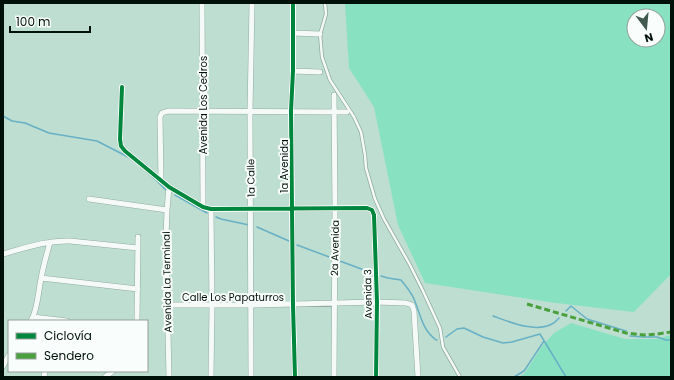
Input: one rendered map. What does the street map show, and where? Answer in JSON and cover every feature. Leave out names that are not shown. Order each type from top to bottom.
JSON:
[{"type":"street","name":"Avenida Los Cedros","points":[[202,3],[204,207]]},
{"type":"street","name":"1a Calle","points":[[251,377],[250,112],[252,3]]},
{"type":"street","name":"1a Avenida","points":[[293,3],[292,208],[295,377]]},
{"type":"street","points":[[293,33],[320,34]]},
{"type":"street","points":[[293,71],[320,72]]},
{"type":"street","points":[[122,87],[121,146],[125,151],[169,187],[204,207],[212,209],[335,208]]},
{"type":"street","name":"2a Avenida","points":[[334,95],[334,377]]},
{"type":"street","points":[[161,180],[160,117],[162,112],[347,112]]},
{"type":"street","name":"Avenida La Terminal","points":[[169,187],[166,261],[169,377]]},
{"type":"street","points":[[89,199],[167,210]]},
{"type":"street","name":"Avenida 3","points":[[335,208],[367,208],[372,210],[374,215],[377,302],[376,377]]},
{"type":"street","points":[[211,377],[212,209]]},
{"type":"street","points":[[137,320],[138,237]]},
{"type":"street","points":[[3,254],[60,240],[138,248]]},
{"type":"street","points":[[50,242],[32,319],[50,320]]},
{"type":"street","points":[[41,278],[138,289]]},
{"type":"street","name":"Calle Los Papaturros","points":[[167,305],[212,306],[377,302],[406,303],[412,305],[414,311],[418,377]]},
{"type":"street","points":[[3,366],[8,357]]},
{"type":"lane","points":[[326,3],[326,14],[320,34],[322,57],[330,80],[354,116],[361,132],[366,168],[375,199],[384,219],[423,291],[440,328],[443,347],[460,377]]},
{"type":"green space","points":[[345,3],[671,3],[671,274],[634,312],[556,303],[425,283],[398,225],[374,107],[349,68]]},
{"type":"green space","points":[[571,323],[625,339],[656,339],[671,335],[671,377],[519,377],[524,374],[543,345],[554,333]]},
{"type":"waterway","points":[[3,116],[12,121],[25,123],[49,133],[97,141],[130,158]]},
{"type":"waterway","points":[[139,165],[167,191]]},
{"type":"waterway","points":[[175,195],[207,213]]},
{"type":"waterway","points":[[216,217],[249,225]]},
{"type":"waterway","points":[[257,227],[289,241]]},
{"type":"waterway","points":[[297,245],[332,258]]},
{"type":"waterway","points":[[340,261],[372,273]]},
{"type":"waterway","points":[[381,276],[401,280],[413,296],[424,326],[427,331],[437,340]]},
{"type":"waterway","points":[[566,311],[571,306],[587,319],[626,331]]},
{"type":"waterway","points":[[493,316],[522,326],[530,327],[553,324],[559,318]]},
{"type":"waterway","points":[[446,337],[457,329],[464,328],[483,337],[503,343],[540,334],[566,377]]},
{"type":"waterway","points":[[630,336],[657,337],[671,340]]},
{"type":"waterway","points":[[514,377],[524,371],[544,341]]},
{"type":"marked path","points":[[527,304],[626,333],[644,335],[671,332]]},
{"type":"cycle path","points":[[293,3],[293,71],[291,111],[295,377]]},
{"type":"cycle path","points":[[122,87],[121,146],[125,151],[169,187],[203,207],[211,209],[367,208],[372,210],[374,215],[377,302],[376,377]]}]
